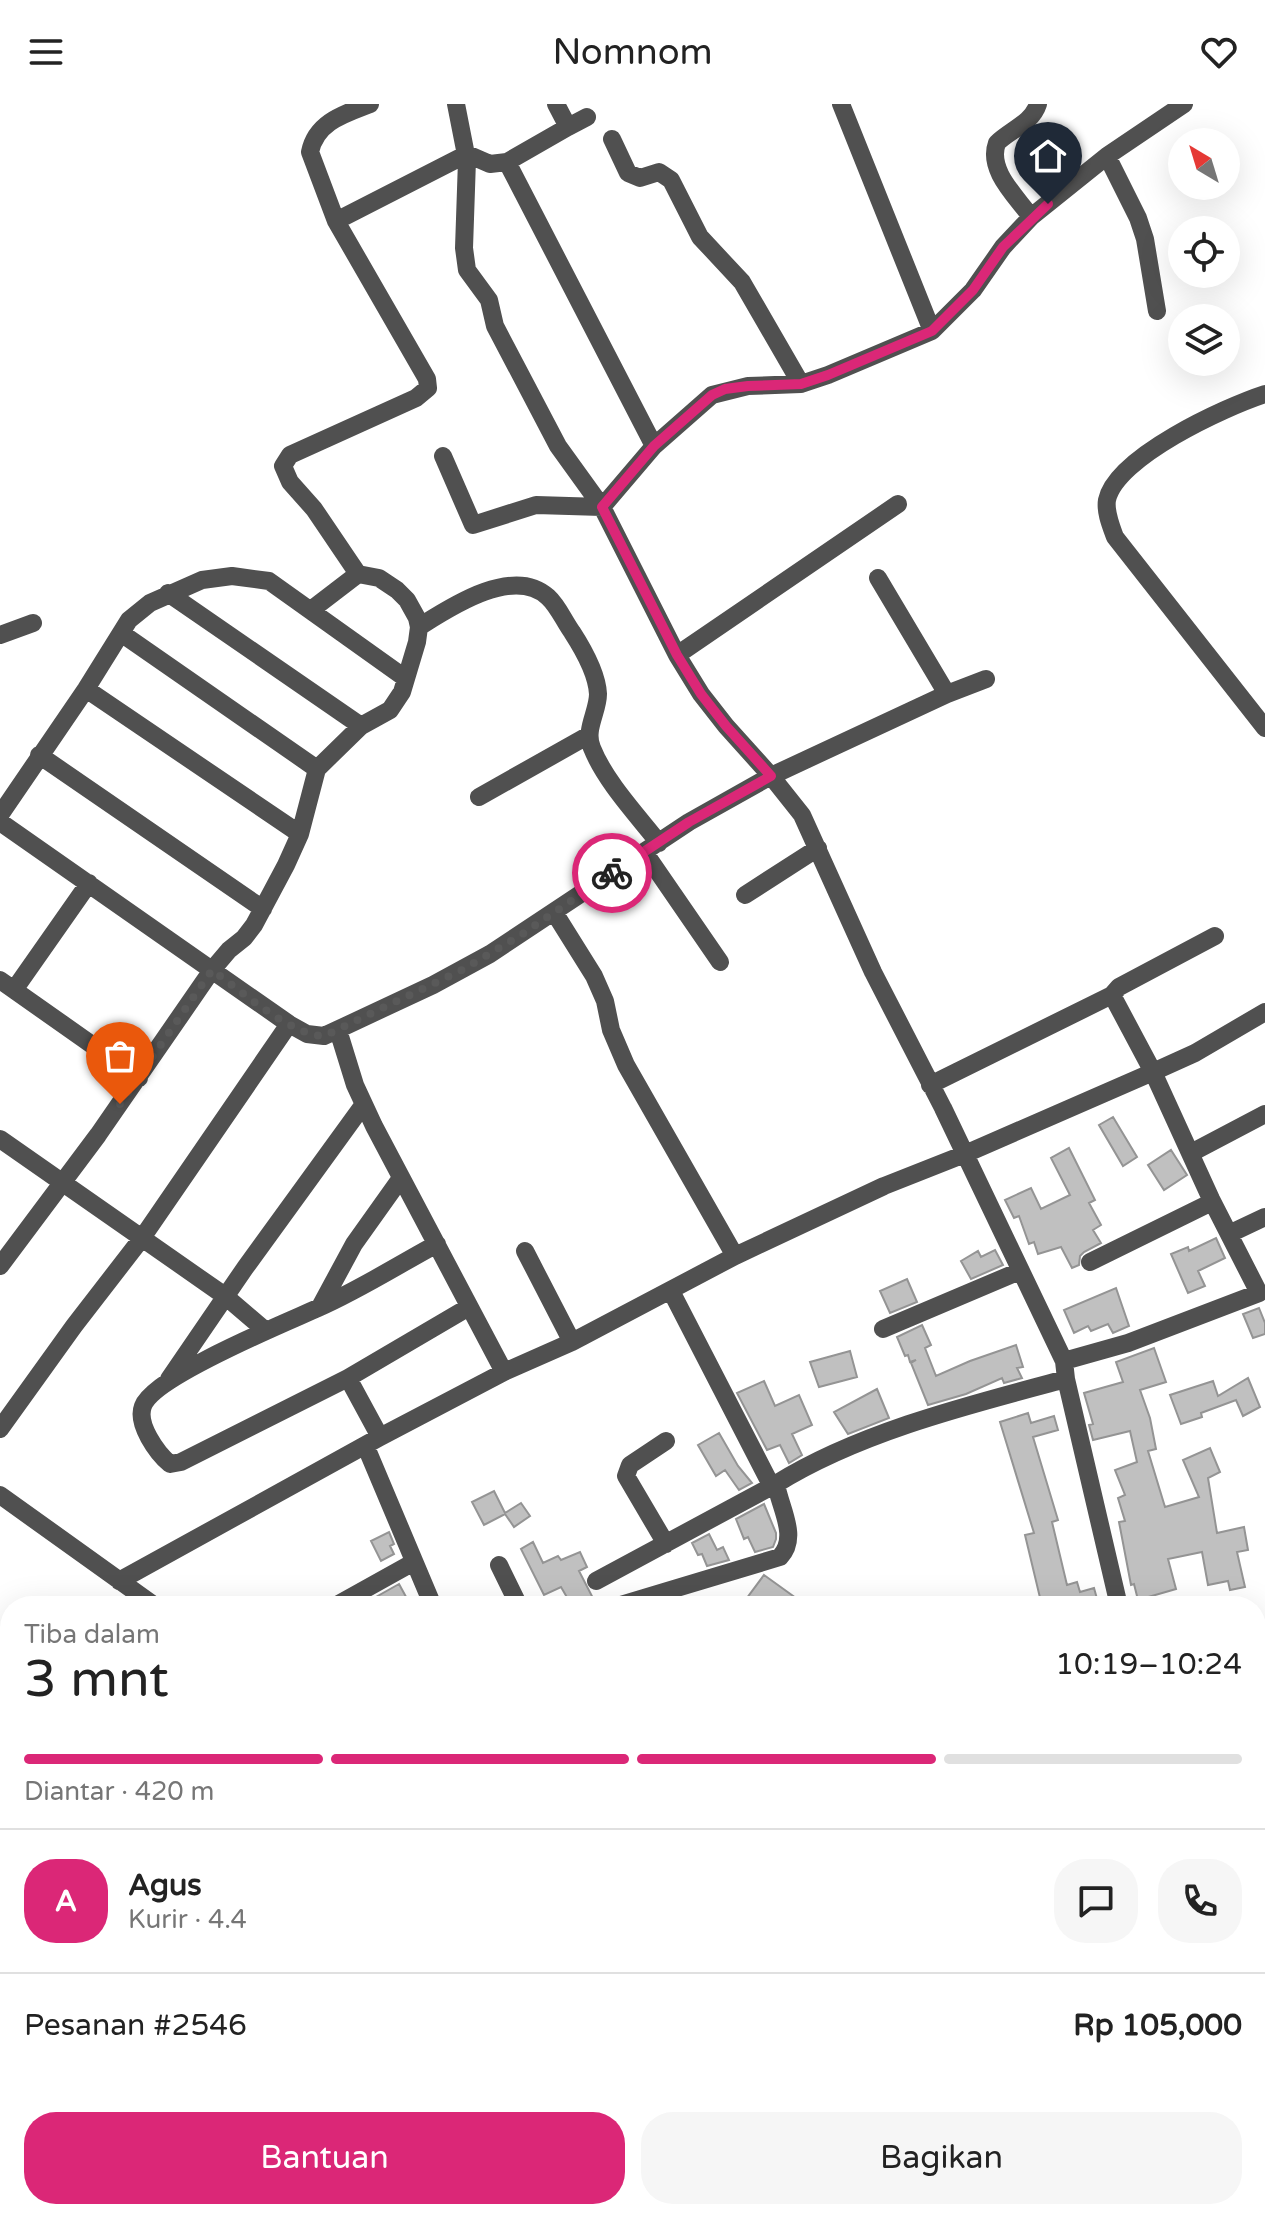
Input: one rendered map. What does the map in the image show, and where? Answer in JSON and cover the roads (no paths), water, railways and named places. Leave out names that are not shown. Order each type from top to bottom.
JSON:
[{"type":"street","points":[[2,1259],[139,1078],[212,970],[244,938],[263,909],[300,834],[317,769],[361,726],[382,716],[397,703],[405,678],[419,627],[412,607],[397,590],[379,578],[358,574],[314,509],[290,482],[283,466],[290,455],[425,393],[428,384],[336,221],[310,152],[312,141],[327,123],[370,104]]},
{"type":"street","points":[[456,104],[467,154],[464,248],[467,270],[489,300],[495,326],[558,446],[602,507],[677,655],[701,694],[802,815],[873,972],[965,1154],[1065,1370],[1117,1596]]},
{"type":"street","points":[[556,104],[568,127]]},
{"type":"street","points":[[841,104],[932,331]]},
{"type":"street","points":[[1031,217],[997,169],[994,151],[997,143],[1026,122],[1038,104]]},
{"type":"street","points":[[602,507],[654,446],[697,406],[725,389],[801,384],[932,331],[973,290],[1003,247],[1031,217],[1107,156],[1184,104]]},
{"type":"street","points":[[467,154],[490,164],[507,162],[587,117]]},
{"type":"street","points":[[612,139],[628,173],[640,178],[659,172],[671,180],[700,237],[742,282],[801,384]]},
{"type":"street","points":[[336,221],[467,154]]},
{"type":"street","points":[[1107,156],[1138,218],[1157,311]]},
{"type":"street","points":[[507,162],[654,446]]},
{"type":"street","points":[[1265,394],[1202,421],[1139,458],[1124,470],[1112,486],[1106,503],[1115,537],[1265,728]]},
{"type":"street","points":[[443,456],[473,525],[536,505],[602,507]]},
{"type":"street","points":[[677,655],[898,504]]},
{"type":"street","points":[[311,610],[358,574]]},
{"type":"street","points":[[0,815],[137,612],[168,593],[216,576],[269,581],[405,678]]},
{"type":"street","points":[[878,578],[947,694]]},
{"type":"street","points":[[419,627],[456,603],[503,587],[525,587],[546,594],[582,648],[595,682],[598,693],[589,735],[591,747],[720,962]]},
{"type":"street","points":[[168,593],[361,726]]},
{"type":"street","points":[[0,635],[33,623]]},
{"type":"street","points":[[121,633],[317,769]]},
{"type":"street","points":[[0,822],[289,1024],[314,1036],[324,1036],[462,970],[689,822],[771,776],[986,679]]},
{"type":"street","points":[[86,689],[300,834]]},
{"type":"street","points":[[479,797],[589,735]]},
{"type":"street","points":[[39,755],[263,909]]},
{"type":"street","points":[[745,895],[818,848]]},
{"type":"street","points":[[89,883],[7,985],[139,1078]]},
{"type":"street","points":[[554,912],[594,976],[626,1065],[735,1256]]},
{"type":"street","points":[[930,1085],[1112,995],[1119,987],[1215,936]]},
{"type":"street","points":[[596,1581],[798,1470],[895,1430],[1065,1370],[1262,1292],[1212,1202],[1153,1072],[1112,995]]},
{"type":"street","points":[[119,1581],[170,1550],[504,1372],[572,1342],[735,1256],[884,1186],[965,1154],[1195,1053],[1265,1012]]},
{"type":"street","points":[[0,1429],[142,1238],[289,1024]]},
{"type":"street","points":[[338,1030],[364,1104],[504,1372]]},
{"type":"street","points":[[169,1379],[364,1104]]},
{"type":"street","points":[[1191,1153],[1265,1114]]},
{"type":"street","points":[[0,1139],[225,1296],[266,1331]]},
{"type":"street","points":[[320,1308],[354,1244],[401,1178]]},
{"type":"street","points":[[1090,1262],[1212,1202]]},
{"type":"street","points":[[1229,1234],[1265,1217]]},
{"type":"street","points":[[437,1244],[320,1308],[169,1379],[147,1398],[141,1408],[155,1448],[170,1464],[181,1462],[348,1378],[469,1307]]},
{"type":"street","points":[[525,1251],[572,1342]]},
{"type":"street","points":[[883,1329],[1020,1271]]},
{"type":"street","points":[[650,1596],[780,1557],[788,1548],[789,1534],[774,1485],[671,1291]]},
{"type":"street","points":[[348,1378],[429,1596]]},
{"type":"street","points":[[666,1441],[630,1465],[626,1476],[666,1544]]},
{"type":"street","points":[[4,1504],[141,1596]]},
{"type":"street","points":[[353,1596],[414,1562]]},
{"type":"street","points":[[499,1565],[514,1596]]}]
